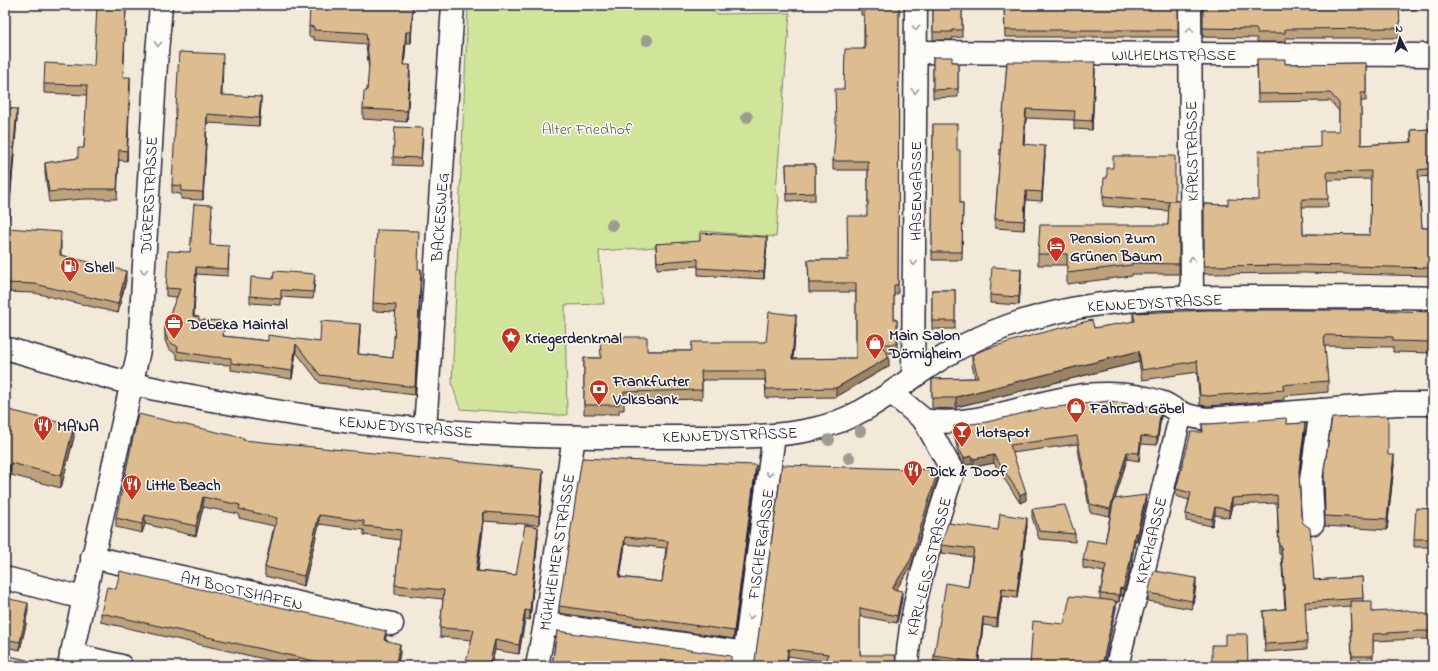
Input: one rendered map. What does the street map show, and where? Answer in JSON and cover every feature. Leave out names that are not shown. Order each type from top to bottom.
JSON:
[{"type":"street","name":"DÜRERSTRASSE","points":[[132,383],[139,350],[161,5]]},
{"type":"street","name":"BACKESWEG","points":[[425,429],[453,5]]},
{"type":"street","name":"HASENGASSE","points":[[913,377],[916,5]]},
{"type":"street","name":"KARLSTRASSE","points":[[1190,5],[1192,298]]},
{"type":"street","name":"WILHELMSTRASSE","points":[[916,52],[1433,55]]},
{"type":"street","name":"KENNEDYSTRASSE","points":[[5,348],[174,393],[304,416],[363,423],[511,435],[574,437],[774,436],[814,429],[835,423],[868,408],[959,347],[996,331],[1039,316],[1079,307],[1147,299],[1433,298]]},
{"type":"street","points":[[121,666],[70,660],[132,383]]},
{"type":"street","name":"KARL-LEIS-STRASSE","points":[[892,393],[924,420],[953,472],[932,539],[912,618],[907,666]]},
{"type":"street","points":[[924,420],[939,422],[965,421],[1085,395],[1110,394],[1149,398],[1162,402],[1181,413],[1193,417],[1208,419],[1396,404],[1433,404]]},
{"type":"street","points":[[1314,523],[1310,480],[1321,410]]},
{"type":"street","name":"KIRCHGASSE","points":[[1117,666],[1126,629],[1144,569],[1181,413]]},
{"type":"street","name":"FISCHERGASSE","points":[[545,624],[744,659],[774,436]]},
{"type":"street","name":"MÜHLHEIMER STRASSE","points":[[537,666],[574,437]]},
{"type":"street","name":"AM BOOTSHAFEN","points":[[92,557],[392,624]]},
{"type":"street","points":[[5,578],[83,598]]},
{"type":"green space","name":"Alter Friedhof","points":[[468,5],[705,5],[717,14],[790,13],[776,192],[779,198],[776,237],[700,231],[700,244],[599,251],[604,304],[565,305],[567,415],[460,409],[452,384]]},
{"type":"building","points":[[97,5],[126,5],[123,77],[130,77],[127,151],[119,150],[117,189],[83,189],[49,192],[45,163],[78,158],[78,148],[84,148],[87,85],[44,84],[45,63],[94,66]]},
{"type":"building","points":[[310,5],[413,5],[411,32],[406,32],[403,65],[410,65],[407,111],[363,109],[364,91],[367,91],[369,64],[366,33],[314,30],[314,27],[309,26]]},
{"type":"building","points":[[861,5],[899,5],[898,285],[894,285],[894,320],[897,320],[897,344],[881,344],[889,357],[836,388],[766,389],[765,371],[701,371],[702,390],[624,392],[624,401],[619,401],[619,405],[584,405],[584,358],[601,358],[600,337],[647,337],[647,351],[691,351],[692,342],[766,342],[769,312],[796,315],[792,359],[856,358],[856,283],[809,283],[808,260],[848,260],[847,216],[867,216],[868,161],[833,161],[836,125],[835,89],[844,89],[845,49],[865,49],[864,6]]},
{"type":"building","points":[[933,5],[962,5],[962,30],[952,30],[952,32],[933,32]]},
{"type":"building","points":[[1004,5],[1178,5],[1178,30],[1005,30]]},
{"type":"building","points":[[1203,5],[1399,5],[1400,28],[1285,29],[1285,33],[1257,33],[1257,29],[1203,28]]},
{"type":"building","points":[[179,52],[223,54],[221,95],[261,97],[259,118],[207,114],[203,192],[181,191],[182,186],[172,185]]},
{"type":"building","points":[[933,57],[952,57],[952,62],[958,62],[958,89],[933,90]]},
{"type":"building","points":[[1257,59],[1285,59],[1285,64],[1366,63],[1366,93],[1361,93],[1361,145],[1412,142],[1411,130],[1433,129],[1433,168],[1418,170],[1422,228],[1433,228],[1433,268],[1304,265],[1204,266],[1204,204],[1228,205],[1228,199],[1259,200],[1259,151],[1301,150],[1300,148],[1320,147],[1320,131],[1339,131],[1339,103],[1330,93],[1258,94]],"holes":[[[1371,171],[1370,235],[1303,234],[1302,199],[1328,199],[1327,172]]]},
{"type":"building","points":[[1007,62],[1095,62],[1092,121],[1074,120],[1075,111],[1026,109],[1023,144],[1045,146],[1042,192],[1026,191],[1024,221],[995,219]]},
{"type":"building","points":[[5,108],[17,109],[7,228],[61,232],[60,255],[126,271],[118,304],[35,284],[5,283]]},
{"type":"building","points":[[933,124],[957,124],[957,150],[960,150],[960,203],[963,203],[962,252],[932,252]]},
{"type":"building","points":[[395,127],[423,128],[421,158],[393,157]]},
{"type":"building","points":[[1113,156],[1175,156],[1175,201],[1169,202],[1103,196],[1104,178],[1107,178],[1107,168],[1113,168]]},
{"type":"building","points":[[786,164],[815,164],[815,193],[787,194]]},
{"type":"building","points":[[1169,201],[1179,201],[1179,264],[1132,263],[1132,265],[1067,273],[1067,254],[1038,254],[1040,225],[1168,225]]},
{"type":"building","points":[[194,204],[212,205],[210,245],[229,246],[228,269],[196,267],[193,316],[199,317],[199,320],[224,321],[223,336],[268,341],[268,335],[320,342],[321,321],[360,324],[358,354],[393,358],[396,305],[373,303],[377,230],[419,231],[418,269],[421,269],[415,387],[320,375],[296,344],[292,371],[231,363],[231,358],[213,357],[177,351],[178,347],[168,341],[165,333],[165,326],[180,289],[166,288],[168,251],[190,252]]},
{"type":"building","points":[[700,233],[767,237],[764,272],[698,268],[698,259],[657,262],[656,244],[700,241]]},
{"type":"building","points":[[992,267],[1021,269],[1019,297],[990,295]]},
{"type":"building","points":[[274,271],[315,274],[313,292],[281,290],[281,299],[250,296],[251,277],[273,279]]},
{"type":"building","points":[[932,290],[955,290],[955,321],[932,321]]},
{"type":"building","points":[[1209,310],[1367,310],[1433,312],[1433,344],[1431,342],[1393,341],[1393,337],[1324,335],[1328,381],[1283,385],[1284,390],[1208,396],[1200,395],[1197,361],[1142,370],[1139,351],[956,398],[932,398],[932,379],[978,378],[972,355],[983,350],[1022,338],[1092,320],[1094,328],[1135,321],[1133,313]]},
{"type":"building","points":[[1109,401],[1161,408],[1157,438],[1141,436],[1139,453],[1127,452],[1110,509],[1090,504],[1077,436],[1010,445],[1026,492],[1020,495],[994,455],[974,459],[972,456],[964,458],[959,449],[954,426],[987,422],[1040,409]]},
{"type":"building","points":[[5,409],[74,426],[61,476],[11,463],[7,477],[5,476]]},
{"type":"building","points":[[138,414],[243,438],[243,440],[543,470],[539,516],[484,512],[476,571],[516,575],[525,525],[538,527],[530,611],[525,610],[519,645],[495,640],[489,666],[465,666],[474,630],[440,628],[444,590],[395,585],[401,530],[364,526],[364,521],[319,515],[304,576],[265,567],[277,518],[239,509],[240,505],[203,497],[196,526],[145,515],[142,524],[116,518]]},
{"type":"building","points":[[1388,416],[1388,455],[1394,455],[1387,519],[1325,516],[1324,470],[1332,418]]},
{"type":"building","points":[[1286,418],[1287,424],[1305,423],[1299,471],[1301,516],[1303,523],[1310,528],[1314,580],[1362,577],[1363,598],[1305,602],[1307,642],[1265,644],[1263,611],[1286,609],[1281,546],[1279,546],[1277,495],[1232,498],[1229,510],[1215,507],[1212,519],[1186,514],[1191,493],[1176,489],[1191,432],[1203,432],[1202,424]]},
{"type":"building","points":[[582,458],[756,465],[734,631],[559,606]],"holes":[[[625,537],[668,541],[662,582],[619,577]]]},
{"type":"building","points":[[782,465],[938,470],[911,559],[892,589],[902,591],[897,616],[860,608],[860,655],[895,655],[898,666],[826,666],[828,654],[788,649],[786,666],[753,666]]},
{"type":"building","points":[[1146,495],[1137,533],[1135,533],[1129,567],[1123,589],[1120,588],[1119,595],[1100,594],[1106,565],[1083,560],[1087,540],[1105,543],[1114,499]]},
{"type":"building","points":[[1065,505],[1075,534],[1039,531],[1032,509]]},
{"type":"building","points":[[1416,508],[1433,509],[1433,539],[1414,539]]},
{"type":"building","points":[[1000,514],[1027,518],[1017,590],[1002,588],[997,619],[983,617],[978,662],[934,656],[946,583],[968,587],[974,549],[941,545],[948,523],[998,530]]},
{"type":"building","points":[[120,571],[386,631],[384,640],[400,644],[396,662],[411,666],[337,666],[101,613],[107,587],[116,589]]},
{"type":"building","points":[[1154,571],[1196,578],[1192,601],[1148,593]]},
{"type":"building","points":[[1070,596],[1116,601],[1102,666],[1030,666],[1033,621],[1064,624]]},
{"type":"building","points":[[5,598],[28,603],[20,642],[5,639]]},
{"type":"building","points":[[1350,601],[1372,601],[1372,612],[1407,610],[1433,616],[1433,631],[1373,634],[1373,656],[1352,656]]},
{"type":"building","points":[[557,631],[731,656],[731,663],[734,666],[697,666],[698,664],[660,659],[660,666],[552,666]]},
{"type":"building","points":[[1225,634],[1247,634],[1248,666],[1212,666],[1212,645],[1225,645]]},
{"type":"building","points":[[5,655],[27,660],[26,662],[41,666],[5,666]]},
{"type":"building","points":[[1341,664],[1341,666],[1316,666]]},
{"type":"place","name":"Pension Zum Grünen Baum","points":[[1056,263]]},
{"type":"place","name":"Shell","points":[[70,283]]},
{"type":"place","name":"Debeka Maintal","points":[[174,340]]},
{"type":"place","name":"Kriegerdenkmal","points":[[511,354]]},
{"type":"place","name":"Main Salon Dörnigheim","points":[[875,360]]},
{"type":"place","name":"Frankfurter Volksbank","points":[[599,406]]},
{"type":"place","name":"Fahrrad Göbel","points":[[1076,424]]},
{"type":"place","name":"MA’NA","points":[[43,442]]},
{"type":"place","name":"Hotspot","points":[[962,448]]},
{"type":"place","name":"Dick & Doof","points":[[913,487]]},
{"type":"place","name":"Little Beach","points":[[132,501]]}]
